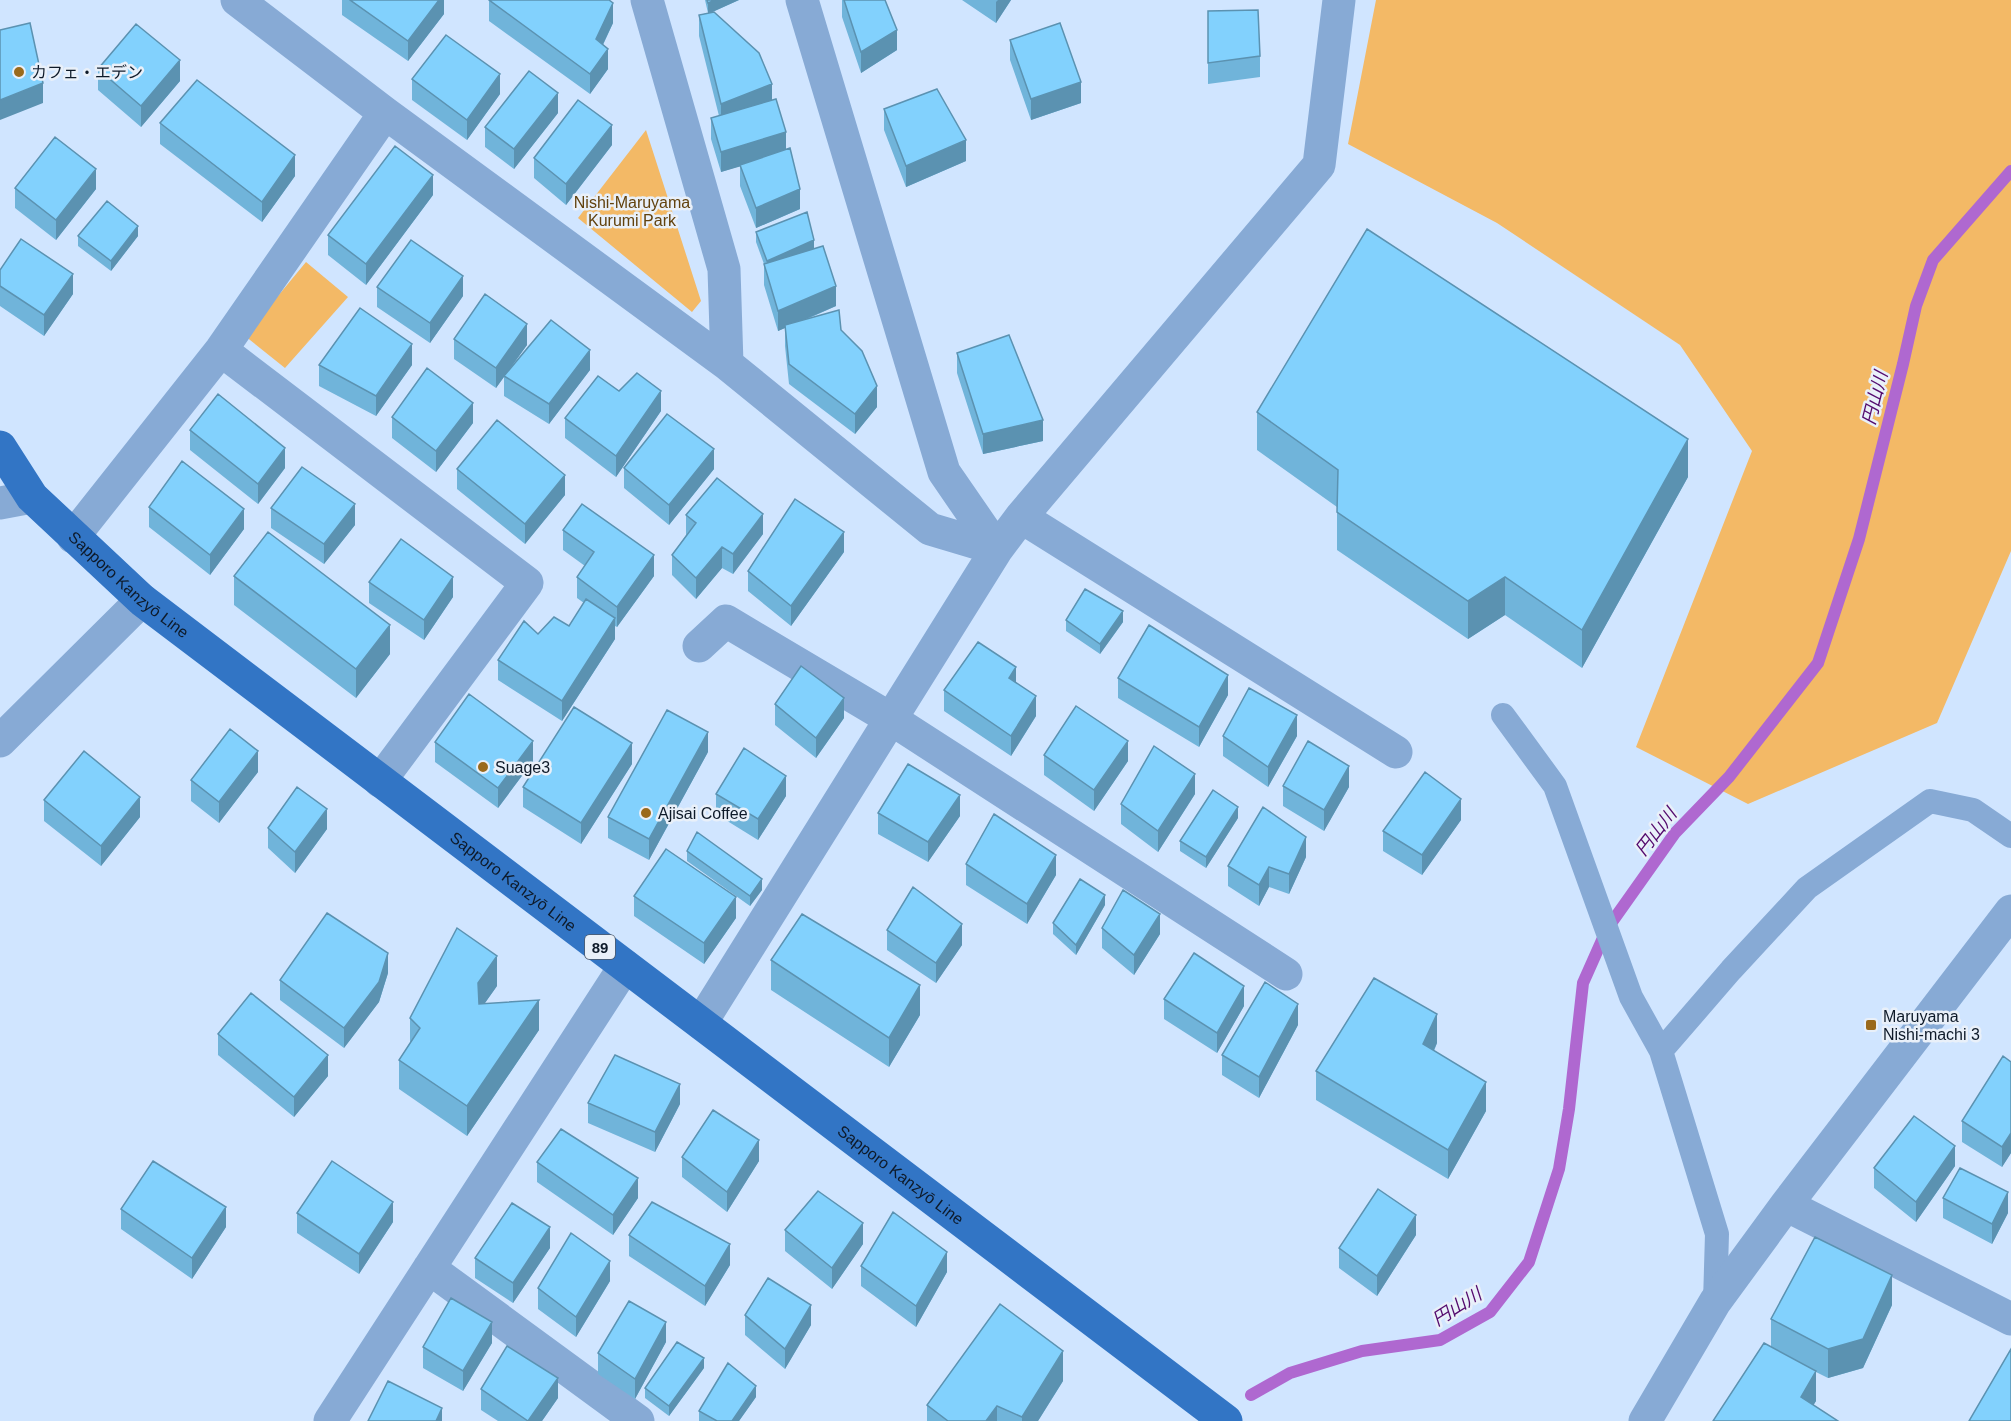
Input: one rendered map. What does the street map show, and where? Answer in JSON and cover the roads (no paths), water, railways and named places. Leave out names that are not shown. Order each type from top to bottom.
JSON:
[{"type":"main road","name":"Sapporo Kanzyō Line","points":[[0,447],[32,497],[142,600],[1226,1421]]},
{"type":"street","points":[[237,0],[386,113],[727,363],[930,529],[997,549]]},
{"type":"street","points":[[646,0],[724,269],[727,363]]},
{"type":"street","points":[[802,0],[944,472],[997,549]]},
{"type":"street","points":[[701,1023],[997,549],[1319,165],[1339,0]]},
{"type":"street","points":[[73,537],[221,350],[386,113]]},
{"type":"street","points":[[221,350],[527,583],[380,781]]},
{"type":"street","points":[[0,503],[32,497]]},
{"type":"street","points":[[1022,517],[1396,752]]},
{"type":"street","points":[[0,741],[142,600]]},
{"type":"street","points":[[699,646],[726,621],[891,719],[1286,974]]},
{"type":"street","points":[[1645,1421],[1715,1302],[1786,1205],[2011,911]]},
{"type":"street","points":[[330,1421],[625,966]]},
{"type":"street","points":[[1786,1205],[2011,1319]]},
{"type":"street","points":[[429,1268],[638,1421]]},
{"type":"lane","points":[[1503,715],[1555,786],[1631,997],[1661,1051],[1717,1234],[1715,1302]]},
{"type":"lane","points":[[1661,1051],[1731,970],[1807,888],[1930,801],[1973,810],[2011,836]]},
{"type":"waterway","name":"円山川","points":[[1251,1395],[1290,1373],[1362,1351],[1440,1340],[1490,1312],[1529,1262],[1559,1169],[1569,1109],[1583,983],[1607,929],[1675,833],[1729,777],[1818,663],[1859,539],[1916,306],[1933,260],[2011,171]]},
{"type":"place","name":"カフェ・エデン","points":[[19,72]]},
{"type":"place","name":"Suage3","points":[[483,767]]},
{"type":"place","name":"Ajisai Coffee","points":[[646,813]]},
{"type":"place","name":"Maruyama Nishi-machi 3","points":[[1871,1025]]},
{"type":"park label","name":"Nishi-Maruyama Kurumi Park","points":[[632,211]]}]
